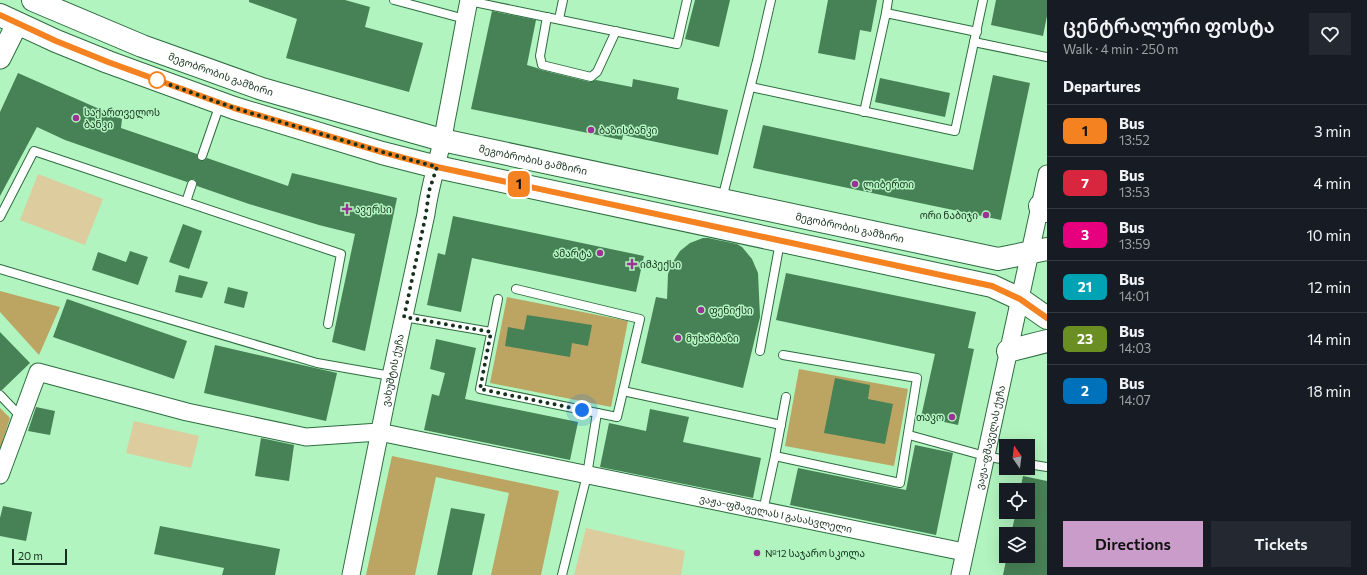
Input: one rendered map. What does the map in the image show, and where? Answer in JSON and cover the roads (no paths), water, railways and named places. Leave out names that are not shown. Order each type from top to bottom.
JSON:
[{"type":"main road","name":"მეგობრობის გამზირი","points":[[33,0],[142,46],[262,89],[442,140],[998,259],[1038,251]]},
{"type":"main road","points":[[8,19],[108,62],[220,103],[382,152],[437,167],[992,286],[1020,299],[1047,318]]},
{"type":"main road","points":[[1008,351],[1047,341]]},
{"type":"street","name":"ვახუშტის ქუჩა","points":[[351,575],[379,432],[426,214],[429,191],[437,167],[469,0]]},
{"type":"street","points":[[0,58],[8,19]]},
{"type":"street","name":"ვაჟა-ფშაველას ქუჩა","points":[[960,575],[1020,299],[1038,251],[1047,174]]},
{"type":"street","name":"ვაჟა-ფშაველას I გასასვლელი","points":[[21,417],[38,372],[187,412],[306,437],[379,432],[964,552]]},
{"type":"street","points":[[0,475],[21,417]]},
{"type":"lane","points":[[394,0],[465,19]]},
{"type":"lane","points":[[469,0],[677,44],[687,0]]},
{"type":"lane","points":[[559,19],[563,0]]},
{"type":"lane","points":[[722,200],[751,87],[771,0]]},
{"type":"lane","points":[[864,112],[888,0]]},
{"type":"lane","points":[[751,87],[955,131],[983,0]]},
{"type":"lane","points":[[886,13],[977,32]]},
{"type":"lane","points":[[547,17],[540,56],[542,65],[591,77],[597,72],[616,31]]},
{"type":"lane","points":[[974,42],[1047,57]]},
{"type":"lane","points":[[202,156],[220,103]]},
{"type":"lane","points":[[0,217],[34,151],[341,254],[328,324]]},
{"type":"lane","points":[[186,202],[192,184]]},
{"type":"lane","points":[[760,351],[780,240]]},
{"type":"lane","points":[[0,269],[317,363],[391,376]]},
{"type":"lane","points":[[498,299],[480,389],[616,417],[640,319],[516,289]]},
{"type":"lane","points":[[404,317],[491,332]]},
{"type":"lane","points":[[775,456],[900,483],[917,378],[783,355]]},
{"type":"lane","points":[[623,391],[781,425]]},
{"type":"lane","points":[[0,395],[21,417]]},
{"type":"lane","points":[[763,511],[786,397]]},
{"type":"lane","points":[[562,575],[588,475],[597,413]]},
{"type":"lane","points":[[908,435],[999,459]]},
{"type":"lane","points":[[1035,465],[1047,467]]},
{"type":"place","name":"საქართველოს ბანკი","points":[[76,118]]},
{"type":"place","name":"ბაზისბანკი","points":[[591,130]]},
{"type":"place","name":"ლიბერთი","points":[[855,184]]},
{"type":"place","name":"ავერსი","points":[[347,209]]},
{"type":"place","name":"ორი ნაბიჯი","points":[[986,215]]},
{"type":"place","name":"ამარტა","points":[[600,253]]},
{"type":"place","name":"იმპექსი","points":[[632,264]]},
{"type":"place","name":"ფენიქსი","points":[[701,310]]},
{"type":"place","name":"მუხამბაზი","points":[[678,338]]},
{"type":"place","name":"თაკო","points":[[952,417]]},
{"type":"place","name":"№12 საჯარო სკოლა","points":[[757,553]]}]
